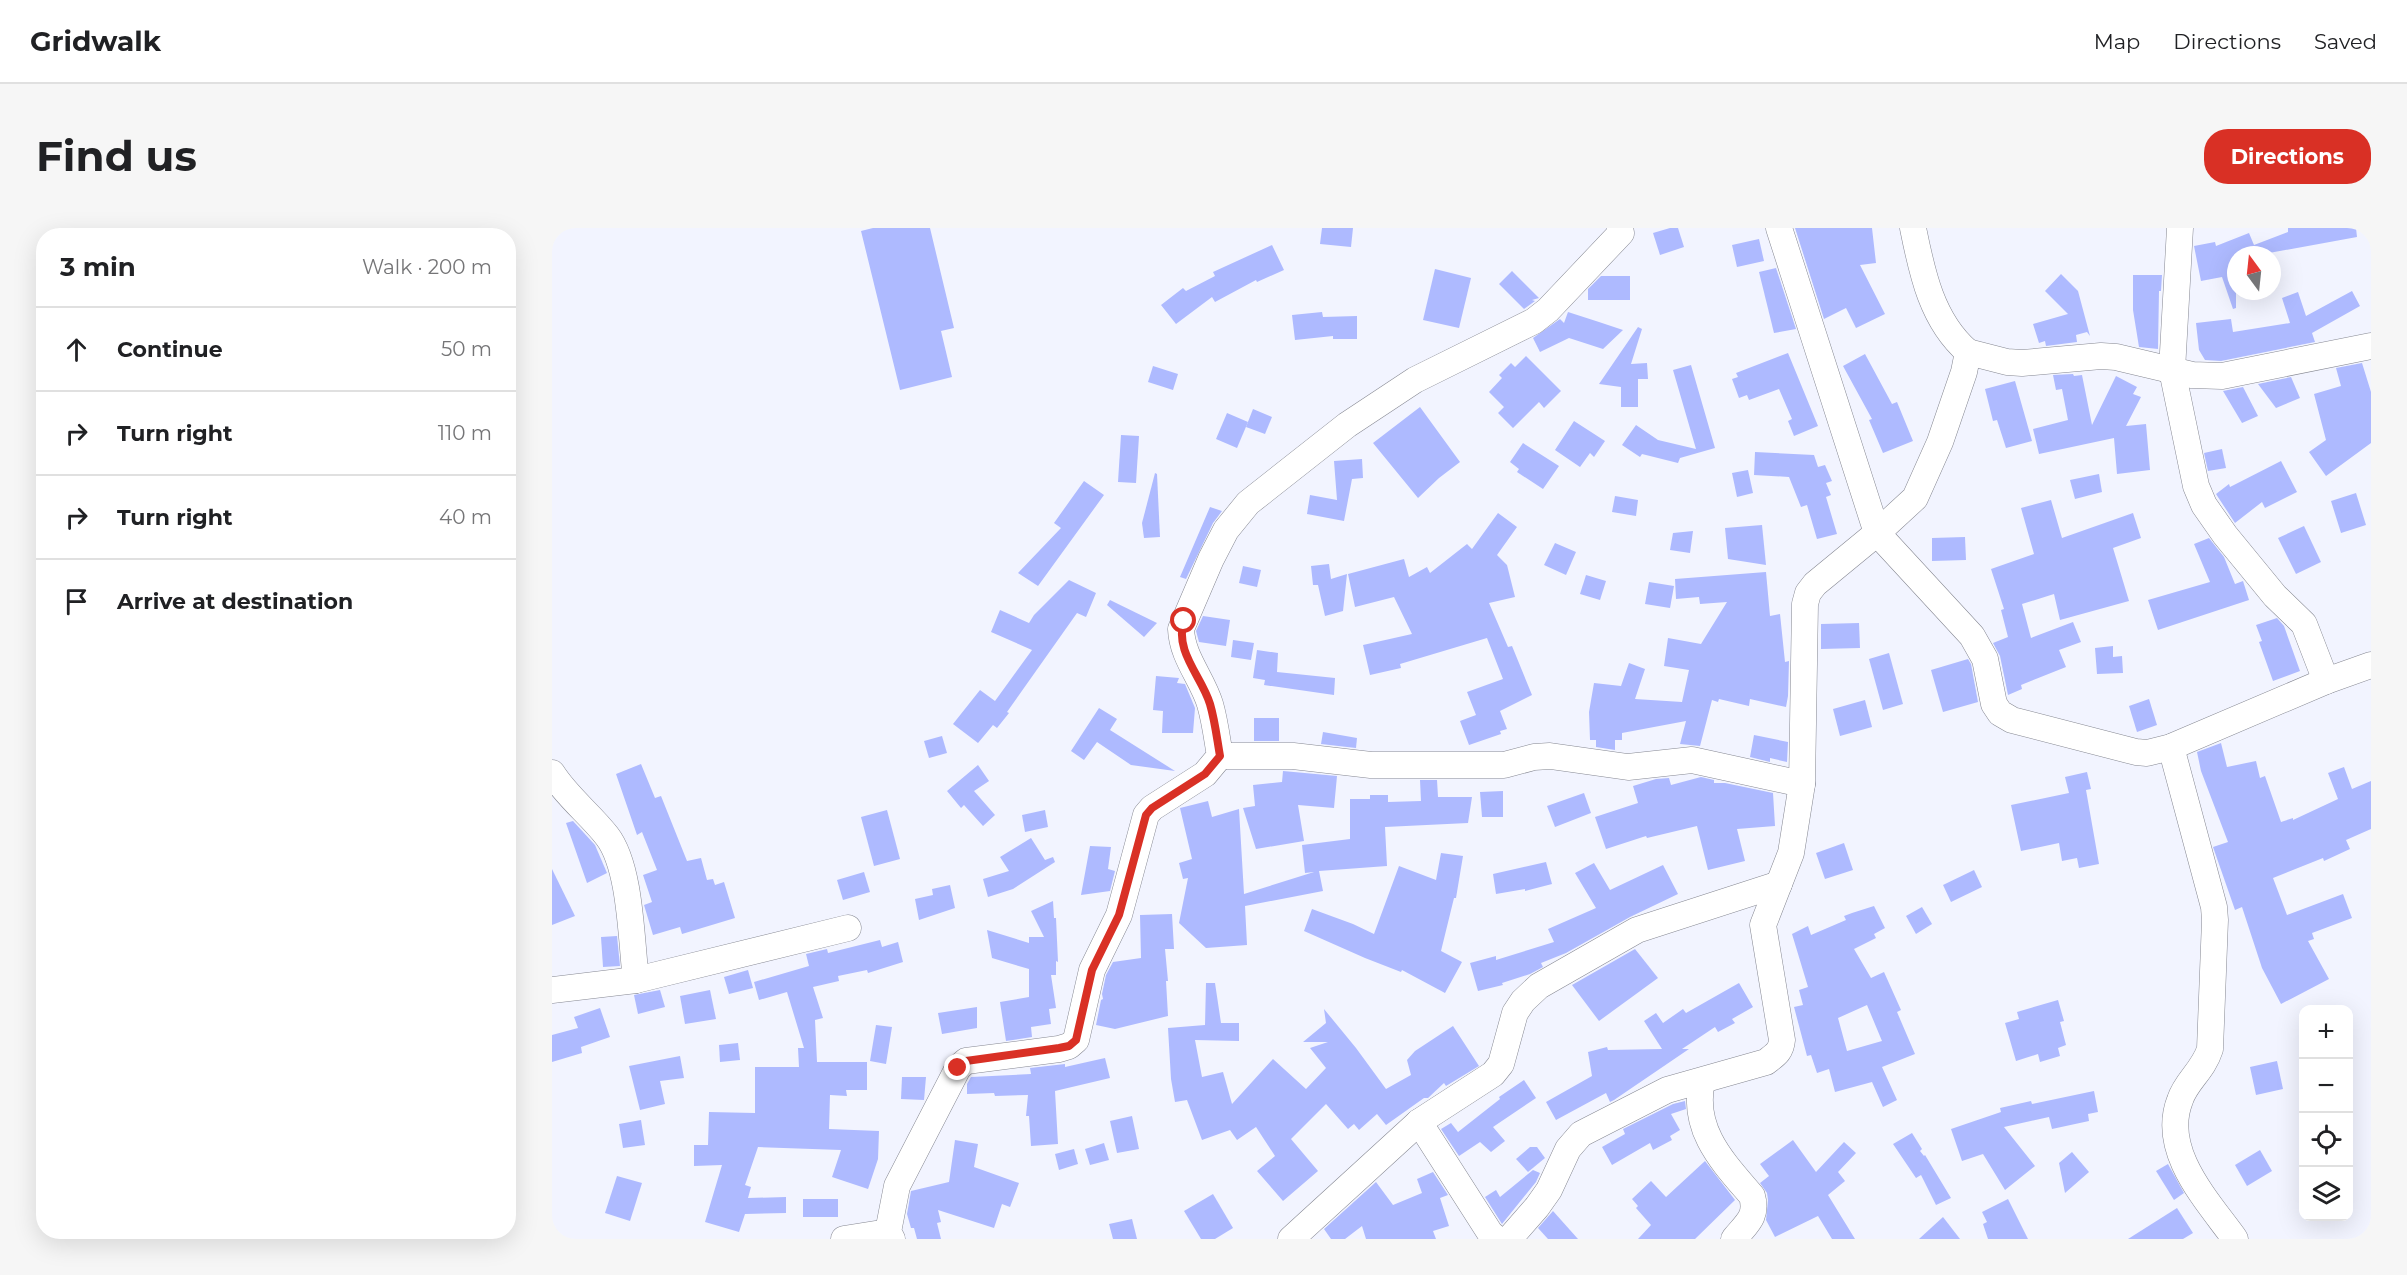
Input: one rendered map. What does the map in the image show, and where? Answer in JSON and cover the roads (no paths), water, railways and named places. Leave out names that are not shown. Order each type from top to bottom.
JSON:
[{"type":"street","points":[[1779,228],[1877,533],[1972,636],[1985,659],[1994,704],[2006,717],[2147,753],[2171,747],[2326,681],[2371,665]]},
{"type":"street","points":[[1912,228],[1936,311],[1953,336],[1968,352],[1994,359],[2022,363],[2101,356],[2116,357],[2192,375],[2222,376],[2371,346]]},
{"type":"street","points":[[2180,228],[2172,370],[2191,471],[2204,505],[2225,536],[2275,596],[2304,624],[2326,681]]},
{"type":"street","points":[[1220,756],[1210,705],[1186,655],[1181,641],[1181,629],[1226,530],[1248,503],[1347,425],[1416,380],[1534,321],[1548,310],[1626,230]]},
{"type":"street","points":[[1509,1239],[1543,1199],[1568,1149],[1581,1134],[1667,1090],[1766,1062],[1782,1047],[1763,925],[1794,842],[1802,784],[1805,604],[1808,593],[1822,578],[1915,498],[1940,442],[1964,372],[1968,352]]},
{"type":"street","points":[[2171,747],[2214,907],[2215,920],[2210,1049],[2205,1063],[2180,1098],[2174,1121],[2176,1141],[2187,1170],[2235,1239]]},
{"type":"street","points":[[1220,756],[1293,756],[1371,765],[1504,765],[1534,757],[1550,756],[1628,767],[1692,760],[1802,784]]},
{"type":"street","points":[[845,1239],[890,1235],[897,1186],[958,1068],[966,1061],[1059,1048],[1069,1046],[1076,1040],[1092,970],[1119,915],[1146,815],[1152,808],[1205,774],[1220,756]]},
{"type":"street","points":[[552,773],[608,837],[617,855],[624,873],[636,980]]},
{"type":"street","points":[[1291,1239],[1419,1122],[1493,1074],[1501,1064],[1515,1013],[1523,1001],[1539,986],[1637,930],[1779,884]]},
{"type":"street","points":[[552,990],[636,980],[848,928]]},
{"type":"street","points":[[1702,1081],[1700,1113],[1710,1142],[1715,1152],[1752,1196],[1754,1204],[1755,1212],[1734,1239]]},
{"type":"street","points":[[1419,1122],[1490,1233],[1497,1239]]}]
